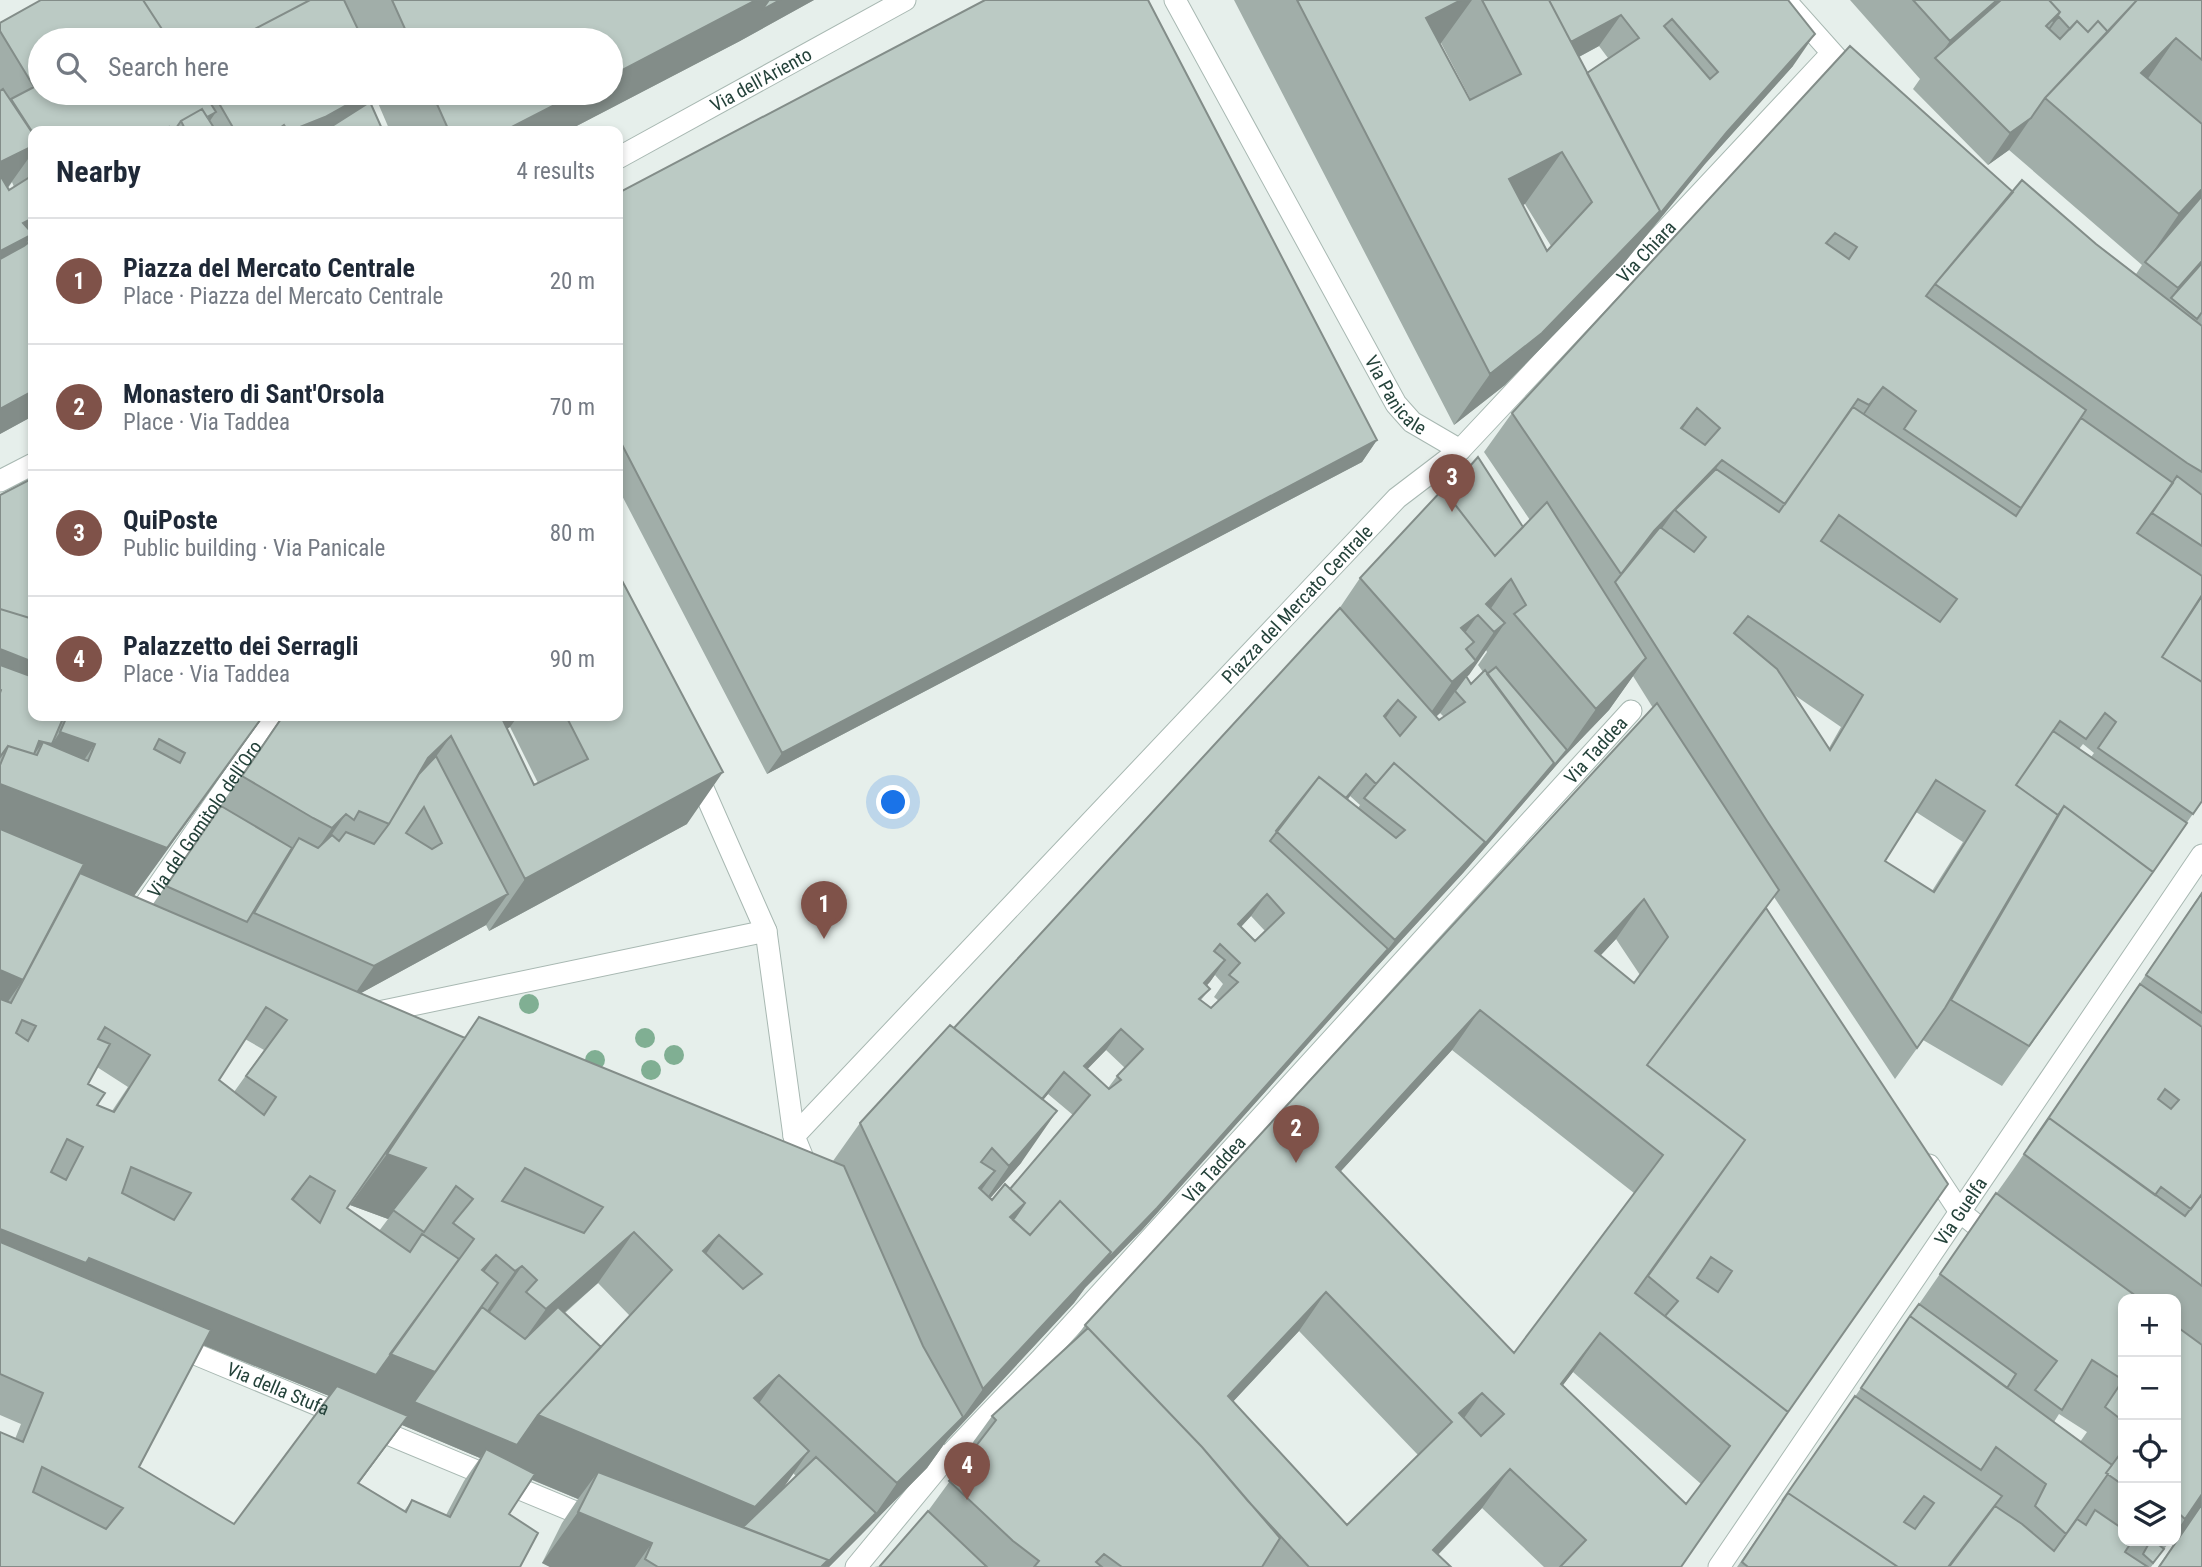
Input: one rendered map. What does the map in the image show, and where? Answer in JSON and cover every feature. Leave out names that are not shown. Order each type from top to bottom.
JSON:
[{"type":"street","name":"Via dell'Ariento","points":[[623,155],[905,0]]},
{"type":"street","name":"Via Panicale","points":[[1175,0],[1396,404],[1412,422],[1464,457]]},
{"type":"street","points":[[1785,0],[1831,54],[1858,80]]},
{"type":"street","name":"Via Chiara","points":[[1464,457],[1831,54]]},
{"type":"street","name":"Piazza del Mercato Centrale","points":[[794,1136],[1397,498],[1464,457]]},
{"type":"street","points":[[0,481],[28,467]]},
{"type":"street","points":[[1616,688],[1646,734]]},
{"type":"street","name":"Via Taddea","points":[[856,1567],[941,1464],[1046,1367],[1631,710]]},
{"type":"street","name":"Via del Gomitolo dell'Oro","points":[[134,921],[272,721]]},
{"type":"street","points":[[686,752],[705,788],[766,931],[794,1136],[818,1195]]},
{"type":"street","name":"Via Guelfa","points":[[1719,1567],[2202,855]]},
{"type":"street","points":[[110,911],[159,932]]},
{"type":"street","points":[[349,1014],[766,931]]},
{"type":"street","points":[[1919,1150],[1960,1212],[2015,1254]]},
{"type":"street","name":"Via della Stufa","points":[[155,1338],[619,1530]]},
{"type":"street","points":[[915,1406],[941,1464]]},
{"type":"building","points":[[41,0],[143,0],[161,28],[28,28],[28,77],[0,31],[0,23]]},
{"type":"building","points":[[143,0],[310,0],[257,28],[161,28]]},
{"type":"building","points":[[310,0],[344,0],[357,28],[257,28]]},
{"type":"building","points":[[392,0],[756,0],[623,70],[623,28],[405,28]]},
{"type":"building","points":[[769,0],[780,0],[762,10]]},
{"type":"building","points":[[985,0],[1148,0],[1377,440],[782,753],[623,447],[623,190]]},
{"type":"building","points":[[1297,0],[1461,0],[1426,18],[1470,100],[1521,74],[1482,0],[1549,0],[1660,211],[1542,333],[1490,374]],"holes":[[[1562,152],[1592,202],[1547,251],[1509,179]]]},
{"type":"building","points":[[1549,0],[1788,0],[1815,34],[1727,132],[1646,231],[1660,211],[1587,73],[1639,38],[1621,15],[1571,42]],"holes":[[[1672,19],[1718,72],[1710,79],[1664,26]]]},
{"type":"building","points":[[1913,0],[1997,0],[1950,41]]},
{"type":"building","points":[[2001,0],[2049,0],[2060,12],[2046,26],[2060,39],[2077,21],[2088,32],[2098,21],[2108,32],[2045,98],[2031,118],[2010,133],[1935,58]]},
{"type":"building","points":[[2049,0],[2137,0],[2108,32],[2098,21],[2088,32],[2077,21],[2070,29],[2059,17],[2053,22],[2060,12]]},
{"type":"building","points":[[2137,0],[2202,0],[2202,60],[2176,38],[2141,73],[2202,124],[2202,189],[2179,214],[2045,98]]},
{"type":"building","points":[[1850,46],[2013,192],[1926,296],[2086,410],[2021,508],[1904,429],[1916,411],[1883,387],[1869,405],[1858,399],[1785,504],[1722,460],[1654,531],[1621,574],[1512,413]],"holes":[[[1835,233],[1857,247],[1849,259],[1826,243]],[[1697,408],[1720,428],[1705,445],[1681,428]]]},
{"type":"building","points":[[3,89],[28,126],[28,148],[0,162],[0,91]]},
{"type":"building","points":[[28,90],[28,105],[212,105],[216,112],[207,117],[202,109],[181,121],[178,126],[28,126],[11,99]]},
{"type":"building","points":[[220,105],[346,105],[302,126],[232,126]]},
{"type":"building","points":[[365,105],[371,105],[381,126],[332,126]]},
{"type":"building","points":[[437,105],[555,105],[514,126],[447,126]]},
{"type":"building","points":[[202,109],[213,126],[184,126],[181,121]]},
{"type":"building","points":[[0,175],[9,190],[28,178],[28,220],[23,223],[28,228],[28,237],[0,251]]},
{"type":"building","points":[[2022,180],[2096,244],[2202,326],[2202,472],[1935,284]]},
{"type":"building","points":[[2202,196],[2202,261],[2178,288],[2145,262]]},
{"type":"building","points":[[28,243],[28,394],[0,409],[0,259]]},
{"type":"building","points":[[2202,263],[2202,312],[2197,319],[2171,298]]},
{"type":"building","points":[[1853,407],[2016,516],[2081,418],[2173,483],[2137,533],[2202,576],[2202,595],[2162,657],[2202,682],[2202,801],[2193,814],[2098,748],[2116,722],[2105,713],[2086,739],[2060,721],[2016,785],[2058,815],[1945,1008],[1917,1048],[1767,821],[1615,582],[1660,527],[1694,552],[1706,537],[1675,510],[1716,469],[1779,512]],"holes":[[[1839,515],[1957,599],[1940,622],[1821,541]],[[1748,616],[1863,695],[1830,750],[1777,669],[1734,633]],[[1936,780],[1985,811],[1934,892],[1885,861]]]},
{"type":"building","points":[[1478,457],[1523,527],[1495,556],[1446,493]]},
{"type":"building","points":[[2177,476],[2202,495],[2202,546],[2152,513]]},
{"type":"building","points":[[28,481],[28,617],[0,609],[0,495]]},
{"type":"building","points":[[1443,489],[1495,556],[1547,502],[1646,658],[1596,709],[1514,614],[1526,605],[1511,579],[1486,604],[1505,623],[1494,632],[1478,615],[1461,628],[1474,642],[1466,649],[1476,661],[1452,682],[1360,578]]},
{"type":"building","points":[[623,582],[723,772],[525,879],[451,736],[428,758],[389,824],[359,811],[354,820],[346,814],[332,828],[242,776],[280,721],[503,721],[534,785],[588,759],[569,721],[623,721]]},
{"type":"building","points":[[2202,596],[2202,682],[2162,657]]},
{"type":"building","points":[[1340,608],[1439,720],[1465,702],[1455,691],[1466,676],[1471,684],[1485,670],[1554,763],[1479,851],[1485,842],[1394,763],[1376,784],[1366,774],[1346,798],[1319,777],[1270,841],[1388,949],[1157,1208],[1101,1266],[1111,1252],[1060,1201],[1030,1235],[1013,1220],[1025,1203],[1010,1189],[1090,1095],[1064,1072],[1042,1099],[954,1028]],"holes":[[[1398,700],[1416,717],[1400,736],[1384,716]],[[1267,894],[1284,913],[1255,941],[1238,924]],[[1220,944],[1240,963],[1229,975],[1238,982],[1211,1008],[1199,999],[1210,989],[1204,983],[1225,960],[1214,951]],[[1121,1029],[1143,1049],[1117,1076],[1121,1080],[1109,1089],[1084,1066]]]},
{"type":"building","points":[[0,609],[28,617],[28,660],[0,649]]},
{"type":"building","points":[[0,665],[28,675],[28,721],[62,721],[52,744],[39,741],[34,754],[8,746],[0,757]]},
{"type":"building","points":[[1496,667],[1567,750],[1547,774],[1554,763],[1487,674]]},
{"type":"building","points":[[1657,703],[1779,890],[1647,1065],[1745,1140],[1635,1293],[1788,1412],[1681,1567],[1560,1567],[1586,1540],[1510,1469],[1433,1550],[1451,1567],[1309,1567],[1202,1447],[1085,1325]],"holes":[[[1644,899],[1668,937],[1634,983],[1595,951]],[[1480,1010],[1663,1155],[1514,1353],[1336,1167]],[[1326,1292],[1452,1422],[1347,1525],[1228,1396]],[[1600,1333],[1730,1446],[1686,1504],[1561,1384]],[[1482,1393],[1504,1414],[1481,1436],[1459,1413]]]},
{"type":"building","points":[[65,721],[259,721],[167,848],[0,784],[0,765],[8,746],[37,755],[43,742],[88,761],[95,744],[60,732]],"holes":[[[159,739],[185,753],[180,763],[154,749]]]},
{"type":"building","points":[[2053,731],[2187,823],[2153,872],[2064,806],[2058,815],[2016,785]]},
{"type":"building","points":[[436,756],[508,894],[374,966],[254,913],[299,838],[318,848],[332,835],[339,841],[346,832],[374,844],[419,774]],"holes":[[[424,807],[442,843],[432,849],[406,833]]]},
{"type":"building","points":[[1394,763],[1485,842],[1395,940],[1276,831],[1319,777],[1396,838],[1405,830],[1364,798]]},
{"type":"building","points":[[221,806],[292,848],[247,922],[166,886]]},
{"type":"building","points":[[2064,806],[2153,872],[2029,1046],[1951,1000]]},
{"type":"building","points":[[0,829],[84,864],[23,980],[0,970]]},
{"type":"building","points":[[80,873],[465,1038],[347,1208],[410,1252],[422,1234],[459,1259],[376,1375],[89,1258],[86,1263],[0,1229],[0,999],[11,1003]],"holes":[[[266,1007],[287,1020],[246,1076],[276,1097],[264,1115],[219,1080]],[[22,1020],[36,1026],[28,1041],[16,1033]],[[105,1027],[150,1055],[114,1112],[97,1105],[105,1093],[88,1084],[110,1044],[98,1039]],[[67,1139],[83,1147],[66,1180],[51,1172]],[[131,1167],[191,1193],[174,1220],[122,1193]],[[310,1176],[335,1191],[320,1223],[292,1199]]]},
{"type":"building","points":[[2202,893],[2202,1013],[2146,975]]},
{"type":"building","points":[[1766,908],[1948,1184],[1788,1412],[1665,1316],[1678,1301],[1648,1276],[1745,1140],[1647,1065]],"holes":[[[1711,1257],[1732,1271],[1718,1292],[1697,1278]]]},
{"type":"building","points":[[2140,984],[2202,1027],[2202,1194],[2191,1209],[2161,1187],[2155,1195],[2049,1118],[2028,1148]],"holes":[[[2165,1089],[2179,1100],[2171,1109],[2158,1099]]]},
{"type":"building","points":[[479,1017],[844,1166],[923,1346],[963,1417],[897,1483],[779,1375],[754,1398],[809,1451],[755,1507],[538,1415],[672,1270],[634,1232],[546,1309],[526,1292],[537,1280],[522,1266],[515,1271],[496,1255],[482,1270],[498,1283],[435,1372],[390,1354],[474,1239],[453,1223],[473,1199],[456,1186],[424,1232],[393,1210],[426,1168],[387,1154]],"holes":[[[525,1168],[603,1207],[584,1233],[502,1201]],[[719,1235],[762,1274],[743,1289],[703,1251]]]},
{"type":"building","points":[[950,1025],[1057,1111],[1009,1166],[992,1148],[981,1162],[995,1171],[979,1188],[992,1200],[1005,1184],[1025,1203],[1010,1217],[1030,1235],[1060,1201],[1111,1252],[983,1389],[860,1123]]},
{"type":"building","points":[[2049,1118],[2185,1216],[2202,1194],[2202,1286],[2024,1154]]},
{"type":"building","points":[[1996,1193],[2133,1294],[2118,1294],[2118,1377],[2092,1360],[2062,1410],[2035,1390],[2057,1361],[1940,1274]]},
{"type":"building","points":[[0,1242],[211,1330],[139,1467],[234,1524],[337,1386],[408,1416],[358,1483],[406,1512],[412,1500],[450,1517],[486,1449],[535,1474],[509,1514],[538,1533],[520,1567],[0,1567],[0,1432],[23,1442],[43,1393],[0,1374]],"holes":[[[42,1467],[123,1508],[106,1529],[33,1492]]]},
{"type":"building","points":[[1919,1304],[2016,1374],[2007,1388],[1910,1316]]},
{"type":"building","points":[[482,1307],[525,1339],[558,1307],[601,1347],[538,1415],[517,1445],[414,1402]]},
{"type":"building","points":[[1910,1316],[2112,1465],[2066,1534],[2035,1506],[2046,1484],[1996,1447],[1981,1470],[1861,1388]]},
{"type":"building","points":[[1088,1328],[1202,1447],[1280,1538],[1262,1567],[1122,1567],[1104,1554],[1096,1562],[1102,1567],[1034,1567],[1039,1561],[1013,1541],[949,1481],[996,1420],[992,1416]]},
{"type":"building","points":[[2181,1330],[2202,1345],[2202,1494],[2185,1519],[2181,1515]]},
{"type":"building","points":[[2118,1388],[2118,1417],[2105,1407]]},
{"type":"building","points":[[1855,1396],[2002,1496],[1948,1567],[1898,1567],[1788,1493],[1782,1501]],"holes":[[[1924,1496],[1934,1503],[1915,1529],[1904,1522]]]},
{"type":"building","points":[[816,1457],[876,1513],[823,1567],[828,1560],[743,1527]]},
{"type":"building","points":[[2118,1457],[2118,1481],[2106,1473]]},
{"type":"building","points":[[598,1472],[828,1560],[821,1567],[658,1567],[645,1559],[652,1543],[578,1512]]},
{"type":"building","points":[[1788,1493],[1898,1567],[1748,1567],[1742,1562]]},
{"type":"building","points":[[2202,1504],[2202,1567],[2159,1567],[2173,1546],[2181,1546],[2181,1535]]},
{"type":"building","points":[[1995,1506],[2054,1551],[2077,1519],[2086,1525],[2095,1510],[2118,1526],[2118,1546],[2129,1546],[2125,1552],[2148,1567],[1949,1567]]},
{"type":"building","points":[[928,1511],[987,1567],[881,1567]]},
{"type":"building","points":[[2147,1546],[2160,1546],[2164,1549],[2153,1563],[2143,1554]]},
{"type":"place","name":"QuiPoste","points":[[1452,512]]},
{"type":"place","name":"Piazza del Mercato Centrale","points":[[824,939]]},
{"type":"place","name":"Monastero di Sant'Orsola","points":[[1296,1163]]},
{"type":"place","name":"Palazzetto dei Serragli","points":[[967,1500]]}]
